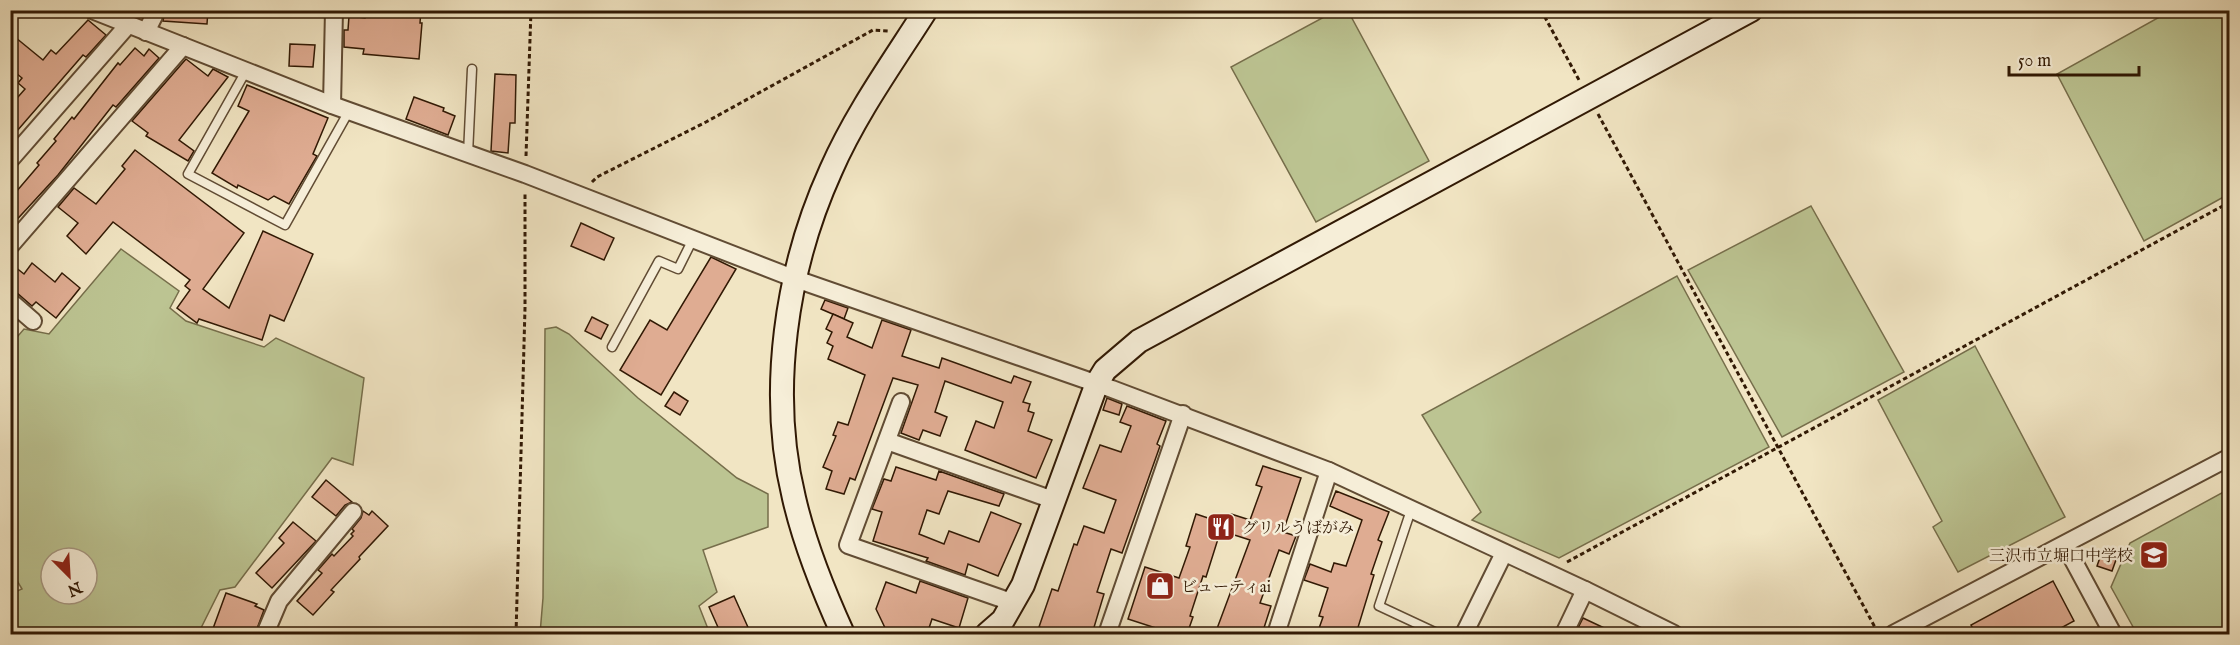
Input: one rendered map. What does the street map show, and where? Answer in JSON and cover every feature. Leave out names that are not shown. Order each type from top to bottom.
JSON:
[{"type":"street","points":[[93,10],[332,105],[525,174],[793,278],[1097,383],[1329,471],[1674,634]]},
{"type":"street","points":[[146,32],[154,16],[154,10]]},
{"type":"street","points":[[332,105],[334,10]]},
{"type":"street","points":[[843,634],[820,584],[804,537],[793,496],[786,453],[783,406],[784,347],[793,278],[830,170],[858,117],[926,10]]},
{"type":"street","points":[[987,634],[1003,620],[1023,585],[1097,383],[1120,356],[1162,327],[1590,99],[1751,10]]},
{"type":"street","points":[[10,160],[128,24]]},
{"type":"street","points":[[10,246],[183,46]]},
{"type":"street","points":[[10,301],[33,321]]},
{"type":"street","points":[[901,402],[848,546],[1014,603]]},
{"type":"street","points":[[1107,634],[1182,414]]},
{"type":"street","points":[[887,441],[1053,500]]},
{"type":"street","points":[[1893,634],[2229,457]]},
{"type":"street","points":[[1276,634],[1329,471]]},
{"type":"street","points":[[265,634],[279,600],[353,512]]},
{"type":"street","points":[[2065,545],[2107,632]]},
{"type":"street","points":[[1464,634],[1504,554]]},
{"type":"street","points":[[1564,634],[1585,590]]},
{"type":"lane","points":[[468,154],[472,69]]},
{"type":"lane","points":[[246,71],[188,174],[285,225],[349,111]]},
{"type":"lane","points":[[612,347],[659,261],[678,269],[693,238]]},
{"type":"lane","points":[[1411,510],[1378,606],[1439,634]]},
{"type":"path","points":[[516,634],[525,308],[525,174],[531,10]]},
{"type":"path","points":[[1541,10],[1879,634]]},
{"type":"path","points":[[579,195],[597,177],[706,122],[873,30],[911,34]]},
{"type":"path","points":[[1547,573],[2229,202]]},
{"type":"green space","points":[[1337,10],[1348,11],[1429,161],[1316,222],[1231,67]]},
{"type":"green space","points":[[2172,10],[2229,11],[2229,194],[2144,241],[2057,74]]},
{"type":"green space","points":[[1811,206],[1904,372],[1782,437],[1688,270]]},
{"type":"green space","points":[[121,249],[179,291],[170,308],[186,321],[264,347],[276,338],[364,378],[353,465],[332,458],[235,587],[220,590],[198,634],[11,634],[11,582],[15,592],[22,589],[10,569],[11,344],[24,329],[49,334]]},
{"type":"green space","points":[[1677,276],[1769,447],[1559,558],[1472,520],[1481,512],[1422,415]]},
{"type":"green space","points":[[556,327],[569,334],[638,398],[737,478],[768,494],[768,527],[703,550],[717,592],[699,606],[710,634],[540,634],[543,598],[545,329]]},
{"type":"green space","points":[[1975,346],[2065,517],[1958,572],[1933,527],[1942,521],[1878,400]]},
{"type":"green space","name":"三沢市立堀口中学校","points":[[2229,489],[2229,634],[2137,634],[2111,587],[2130,543]]},
{"type":"building","points":[[165,10],[208,10],[207,24],[163,21]]},
{"type":"building","points":[[366,10],[421,10],[419,59],[363,54],[364,49],[344,47],[344,30],[348,30],[349,16],[365,18]]},
{"type":"building","points":[[88,20],[106,35],[86,57],[83,55],[10,139],[10,106],[25,89],[18,83],[22,78],[10,68],[10,33],[43,60],[51,50],[56,54]]},
{"type":"building","points":[[290,44],[315,45],[313,67],[289,66]]},
{"type":"building","points":[[135,48],[144,56],[149,49],[159,58],[116,107],[113,105],[58,175],[10,227],[10,199],[39,165],[37,163],[72,117],[74,119],[118,63],[120,65]]},
{"type":"building","points":[[186,59],[208,76],[213,69],[228,77],[179,140],[194,151],[188,161],[146,136],[148,133],[132,121]]},
{"type":"building","points":[[495,74],[516,75],[515,123],[510,123],[508,153],[491,151]]},
{"type":"building","points":[[247,85],[328,118],[313,154],[317,156],[289,204],[274,196],[268,200],[238,185],[237,188],[212,173],[249,111],[238,106]]},
{"type":"building","points":[[414,97],[444,108],[443,111],[455,116],[448,135],[406,119]]},
{"type":"building","points":[[135,150],[244,233],[203,289],[229,308],[263,231],[313,254],[284,321],[270,315],[262,340],[199,319],[197,323],[177,308],[190,290],[185,286],[190,280],[113,222],[86,254],[67,236],[78,223],[58,207],[74,188],[96,204],[125,169],[122,166]]},
{"type":"building","points":[[581,223],[614,238],[604,260],[571,246]]},
{"type":"building","points":[[711,257],[736,269],[661,395],[620,370],[650,320],[667,330]]},
{"type":"building","points":[[10,263],[24,274],[32,263],[55,282],[62,273],[80,288],[56,318],[36,302],[32,306],[17,293],[10,291]]},
{"type":"building","points":[[825,300],[848,308],[844,319],[821,309]]},
{"type":"building","points":[[833,314],[853,323],[847,337],[872,348],[882,320],[911,330],[902,356],[939,368],[942,358],[1011,383],[1014,376],[1031,382],[1023,402],[1030,404],[1028,411],[1034,413],[1028,431],[1052,440],[1036,478],[965,450],[976,421],[994,428],[1003,402],[945,381],[935,412],[947,417],[940,436],[923,430],[919,440],[901,433],[918,385],[893,378],[855,480],[850,478],[844,494],[826,489],[832,471],[823,467],[836,436],[833,435],[838,422],[848,425],[865,375],[828,359],[833,346],[827,343],[832,332],[826,329]]},
{"type":"building","points":[[592,317],[608,325],[601,339],[585,331]]},
{"type":"building","points":[[674,392],[688,401],[680,415],[665,406]]},
{"type":"building","points":[[1107,398],[1122,404],[1119,415],[1103,410]]},
{"type":"building","points":[[1127,406],[1166,421],[1157,444],[1160,446],[1122,553],[1111,549],[1097,592],[1104,594],[1092,634],[1061,634],[1039,627],[1052,589],[1058,591],[1074,544],[1077,545],[1084,526],[1104,533],[1116,500],[1083,488],[1100,445],[1121,452],[1131,426],[1120,422]]},
{"type":"building","points":[[1263,466],[1301,478],[1283,532],[1296,536],[1289,554],[1279,550],[1260,603],[1271,606],[1262,634],[1215,634],[1250,540],[1225,532],[1231,514],[1250,520],[1262,487],[1256,485]]},
{"type":"building","points":[[896,467],[936,480],[939,471],[1004,494],[999,506],[948,491],[939,514],[927,510],[919,534],[944,544],[949,531],[979,542],[991,512],[1021,524],[998,576],[968,564],[965,575],[926,561],[928,558],[873,541],[882,512],[872,509],[884,479],[891,481]]},
{"type":"building","points":[[326,480],[352,502],[345,505],[336,516],[312,497]]},
{"type":"building","points":[[1336,491],[1389,512],[1378,540],[1382,542],[1371,574],[1374,575],[1356,634],[1317,634],[1323,617],[1319,616],[1328,588],[1304,580],[1310,564],[1331,572],[1334,563],[1346,566],[1362,520],[1330,506]]},
{"type":"building","points":[[363,511],[369,515],[372,511],[388,526],[331,590],[334,592],[313,615],[297,601],[322,573],[318,570],[353,536],[352,529],[361,518]]},
{"type":"building","points":[[1196,514],[1223,523],[1206,577],[1203,576],[1190,616],[1193,617],[1187,634],[1164,634],[1165,631],[1128,619],[1145,567],[1179,578],[1190,547],[1186,546]]},
{"type":"building","points":[[293,522],[316,541],[272,588],[256,573],[284,543],[279,538]]},
{"type":"building","points":[[2102,552],[2117,557],[2112,571],[2097,566]]},
{"type":"building","points":[[920,581],[968,598],[959,628],[932,619],[927,634],[888,634],[876,609],[886,582],[916,593]]},
{"type":"building","points":[[2053,581],[2074,621],[2050,634],[1976,634],[1971,625]]},
{"type":"building","points":[[226,593],[257,604],[255,606],[264,610],[255,634],[211,634]]},
{"type":"building","points":[[734,596],[751,634],[721,634],[709,607]]},
{"type":"building","points":[[1583,618],[1617,634],[1575,634]]},
{"type":"place","name":"グリルうばがみ","points":[[1221,527]]},
{"type":"place","name":"三沢市立堀口中学校","points":[[2154,555]]},
{"type":"place","name":"ビューティai","points":[[1160,586]]}]
